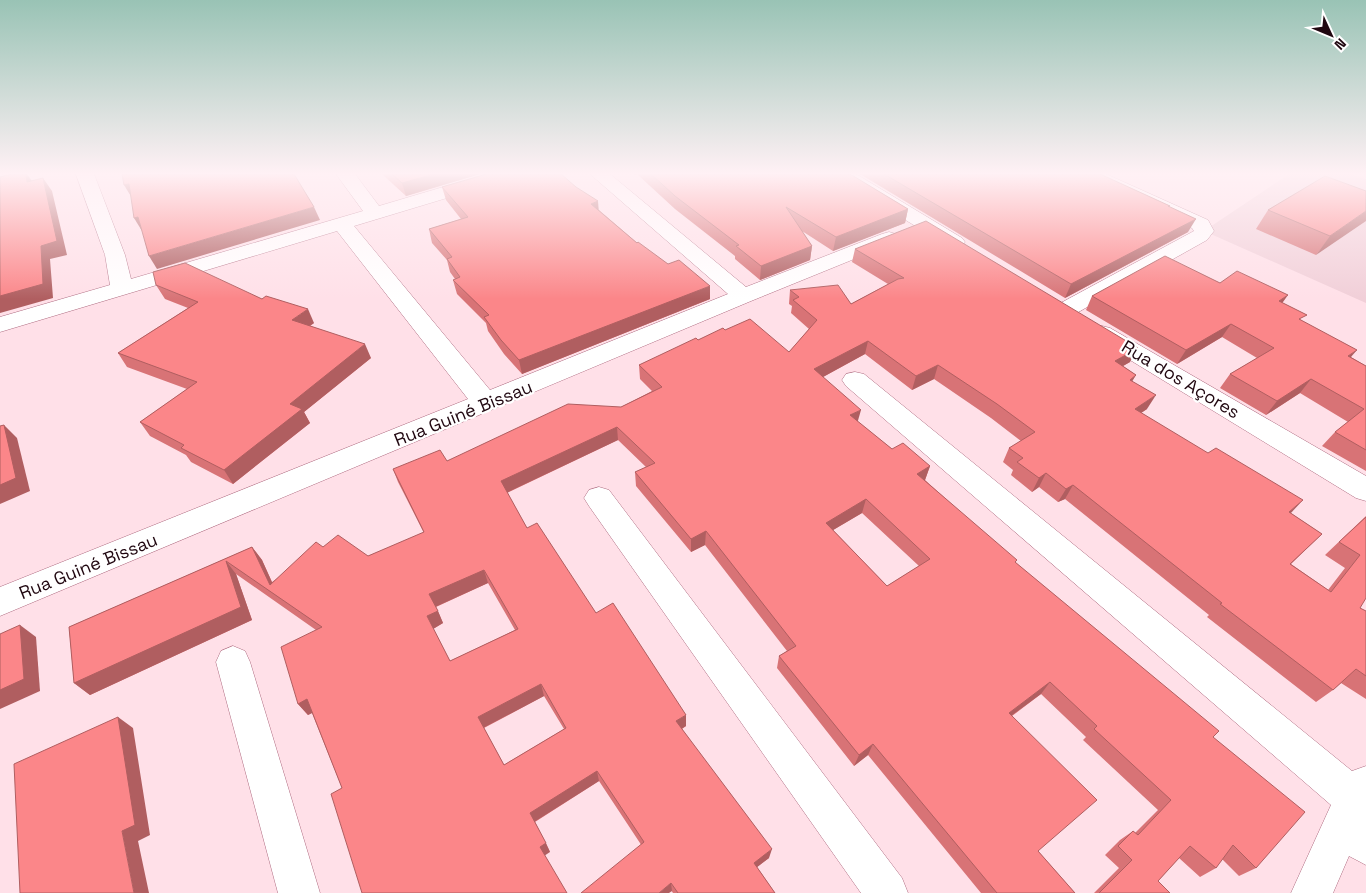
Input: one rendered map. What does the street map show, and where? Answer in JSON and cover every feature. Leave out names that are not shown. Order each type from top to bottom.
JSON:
[{"type":"street","points":[[101,216],[115,255],[122,288]]},
{"type":"street","points":[[0,325],[367,216]]},
{"type":"street","points":[[648,216],[743,296]]},
{"type":"street","points":[[911,216],[974,254]]},
{"type":"street","name":"Rua dos Açores","points":[[1183,216],[1201,224],[1204,231],[1200,236],[1057,305],[1366,490]]},
{"type":"street","points":[[342,224],[486,403]]},
{"type":"street","name":"Rua Guiné Bissau","points":[[0,602],[743,296],[925,224]]},
{"type":"street","points":[[855,380],[1358,813],[1312,893]]},
{"type":"street","points":[[599,498],[888,893]]},
{"type":"street","points":[[233,662],[299,893]]},
{"type":"shaded area","points":[[1227,216],[1366,216],[1366,303],[1204,231]]},
{"type":"building","points":[[0,216],[51,216],[57,241],[41,246],[43,284],[0,296]]},
{"type":"building","points":[[134,216],[285,216],[149,256],[138,217],[134,218]]},
{"type":"building","points":[[467,216],[605,216],[637,243],[668,264],[679,260],[710,286],[519,360],[484,317],[489,315],[453,280],[460,277],[447,259],[452,257],[429,229],[468,217]]},
{"type":"building","points":[[701,216],[792,216],[812,246],[761,266],[736,246],[739,245]]},
{"type":"building","points":[[800,216],[891,216],[836,237]]},
{"type":"building","points":[[955,216],[1189,216],[1196,219],[1071,284]]},
{"type":"building","points":[[1282,216],[1359,216],[1330,236]]},
{"type":"building","points":[[926,221],[1138,348],[1115,361],[1136,375],[1130,380],[1156,395],[1135,409],[1208,453],[1216,448],[1303,500],[1289,512],[1322,534],[1290,564],[1331,592],[1360,555],[1339,542],[1366,517],[1366,598],[1360,608],[1366,611],[1366,676],[1356,669],[1333,690],[1220,604],[1222,603],[1073,485],[1066,489],[1046,473],[1039,478],[1017,462],[1023,458],[1009,448],[1035,432],[938,365],[916,376],[868,341],[814,369],[861,410],[850,415],[892,449],[903,443],[930,466],[917,474],[1017,560],[1015,562],[1219,731],[1213,737],[1305,812],[1256,868],[1233,845],[1216,868],[1190,846],[1158,881],[1170,893],[1099,893],[1132,860],[1118,846],[1133,831],[1138,835],[1171,800],[1094,729],[1097,726],[1050,682],[1009,713],[1097,800],[1038,851],[1075,893],[997,893],[873,744],[859,755],[779,656],[796,646],[706,531],[691,539],[635,472],[655,463],[617,427],[501,481],[527,528],[537,523],[596,613],[613,603],[686,715],[676,721],[772,849],[754,863],[775,893],[678,893],[671,883],[659,893],[581,893],[644,842],[597,771],[530,813],[546,843],[540,847],[567,893],[362,893],[331,794],[342,788],[307,699],[298,704],[281,647],[322,627],[226,561],[241,607],[74,683],[69,627],[252,547],[270,585],[316,542],[323,547],[338,535],[368,556],[424,532],[393,469],[440,450],[447,461],[568,404],[621,407],[662,387],[639,365],[696,338],[698,340],[723,328],[725,330],[750,319],[789,352],[817,320],[793,300],[799,297],[790,290],[838,285],[851,304],[898,279],[904,278],[855,249]],"holes":[[[866,499],[930,559],[887,586],[826,523]],[[484,570],[518,629],[450,661],[427,616],[438,611],[429,594]],[[541,684],[566,728],[504,765],[478,717]]]},
{"type":"building","points":[[1165,256],[1220,283],[1237,271],[1288,295],[1279,301],[1307,315],[1299,319],[1357,350],[1348,356],[1366,366],[1366,450],[1335,432],[1364,409],[1311,379],[1277,401],[1230,374],[1274,348],[1231,324],[1186,350],[1092,296]]},
{"type":"building","points":[[185,263],[262,299],[266,296],[308,309],[292,320],[365,344],[290,404],[302,409],[224,470],[181,448],[184,445],[140,422],[197,382],[118,353],[198,302],[156,285],[153,272]]},
{"type":"building","points":[[4,425],[16,478],[0,485],[0,426]]},
{"type":"building","points":[[20,625],[24,679],[0,690],[0,634]]},
{"type":"building","points":[[118,717],[135,825],[122,831],[134,893],[20,893],[14,764]]}]
